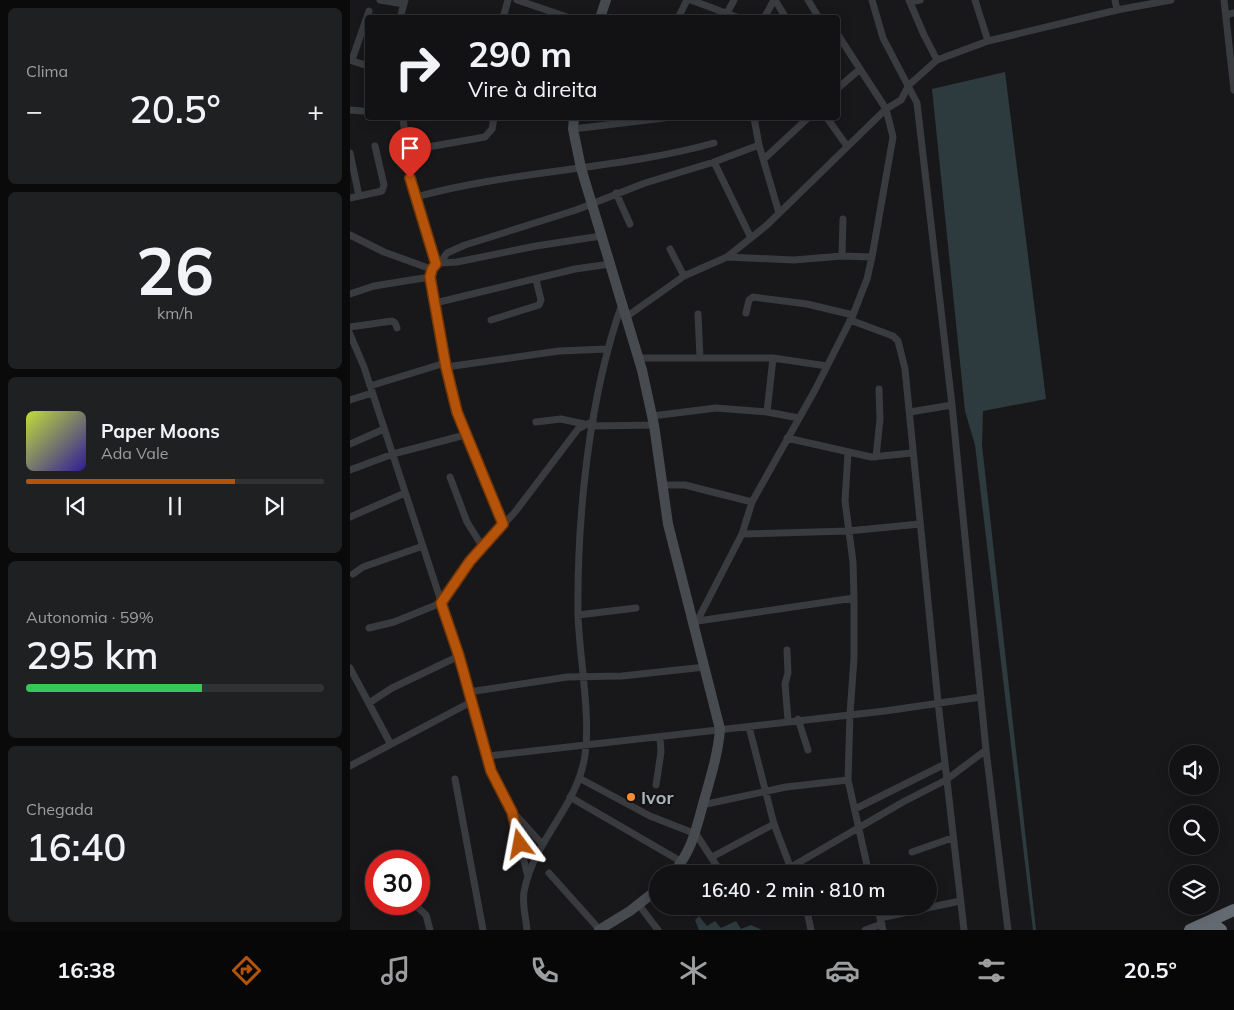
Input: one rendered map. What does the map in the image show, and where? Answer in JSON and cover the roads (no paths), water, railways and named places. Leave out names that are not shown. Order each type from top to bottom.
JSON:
[{"type":"highway","points":[[1190,930],[1234,910]]},
{"type":"highway","points":[[1195,930],[1216,926],[1221,930]]},
{"type":"street","points":[[380,0],[405,2],[401,15]]},
{"type":"street","points":[[504,15],[508,0]]},
{"type":"street","points":[[517,0],[561,15]]},
{"type":"street","points":[[601,15],[606,0]]},
{"type":"street","points":[[680,15],[687,0]]},
{"type":"street","points":[[691,0],[700,2],[723,14],[734,0]]},
{"type":"street","points":[[766,15],[774,0],[784,15]]},
{"type":"street","points":[[808,0],[817,15]]},
{"type":"street","points":[[872,0],[883,38],[917,103],[952,405],[986,750],[1008,930]]},
{"type":"street","points":[[920,0],[910,1],[937,60]]},
{"type":"street","points":[[975,0],[988,41]]},
{"type":"street","points":[[1115,0],[1117,10]]},
{"type":"street","points":[[626,317],[684,276],[727,257],[751,238],[886,109],[901,100],[909,85],[937,60],[988,41],[1117,10],[1171,0]]},
{"type":"street","points":[[1224,0],[1230,14],[1234,90]]},
{"type":"street","points":[[368,15],[369,11]]},
{"type":"street","points":[[365,22],[351,60],[365,65]]},
{"type":"street","points":[[696,625],[742,534],[752,502],[827,366],[867,279],[893,137],[886,109],[840,39]]},
{"type":"street","points":[[840,86],[860,69]]},
{"type":"street","points":[[350,110],[362,111]]},
{"type":"street","points":[[403,120],[405,151],[436,265]]},
{"type":"street","points":[[405,151],[485,137],[492,129],[494,120]]},
{"type":"street","points":[[574,120],[573,129],[581,168],[639,358],[653,420],[668,524],[696,625],[720,729],[718,751],[702,805],[696,834],[680,865]]},
{"type":"street","points":[[573,129],[647,120]]},
{"type":"street","points":[[754,120],[759,146],[779,213]]},
{"type":"street","points":[[764,159],[806,120]]},
{"type":"street","points":[[828,120],[847,146]]},
{"type":"street","points":[[416,197],[466,184],[581,168],[714,143]]},
{"type":"street","points":[[350,198],[380,193],[384,188],[375,146]]},
{"type":"street","points":[[503,524],[465,435],[445,365],[430,277],[436,265],[447,253],[460,246],[592,204],[616,193],[759,146]]},
{"type":"street","points":[[350,153],[359,196]]},
{"type":"street","points":[[714,162],[751,238]]},
{"type":"street","points":[[616,193],[630,224]]},
{"type":"street","points":[[842,256],[843,219]]},
{"type":"street","points":[[350,235],[384,252],[436,265],[601,236]]},
{"type":"street","points":[[670,249],[684,276]]},
{"type":"street","points":[[727,257],[794,260],[842,256],[872,257]]},
{"type":"street","points":[[435,303],[575,269],[610,264]]},
{"type":"street","points":[[350,294],[374,286],[430,277]]},
{"type":"street","points":[[491,320],[539,305],[541,300],[536,280]]},
{"type":"street","points":[[746,313],[749,300],[753,297],[806,304],[851,317],[884,331],[898,341],[905,368],[910,412],[912,453],[952,838],[964,930]]},
{"type":"street","points":[[527,930],[524,894],[528,877],[542,844],[579,778],[586,746],[578,615],[582,511],[593,423],[608,349],[622,304]]},
{"type":"street","points":[[698,314],[700,358]]},
{"type":"street","points":[[350,328],[392,321],[396,323],[397,328]]},
{"type":"street","points":[[350,334],[358,349],[459,656],[491,771],[512,812],[528,877]]},
{"type":"street","points":[[350,400],[371,390],[445,365],[559,351],[608,349]]},
{"type":"street","points":[[639,358],[773,358],[827,366]]},
{"type":"street","points":[[767,412],[773,358]]},
{"type":"street","points":[[876,457],[880,419],[879,390]]},
{"type":"street","points":[[910,412],[952,405]]},
{"type":"street","points":[[536,422],[561,418],[584,424],[653,420],[716,408],[767,412],[799,418]]},
{"type":"street","points":[[369,628],[394,622],[441,603],[482,546],[503,524],[584,424]]},
{"type":"street","points":[[350,444],[384,429]]},
{"type":"street","points":[[350,470],[393,454],[465,435]]},
{"type":"street","points":[[787,438],[876,457],[912,453]]},
{"type":"street","points":[[848,452],[844,501],[853,562],[854,598],[854,658],[848,780],[867,865]]},
{"type":"street","points":[[450,477],[467,522],[482,546]]},
{"type":"street","points":[[661,485],[685,485],[752,502]]},
{"type":"street","points":[[350,517],[405,493]]},
{"type":"street","points":[[742,534],[848,531],[920,524]]},
{"type":"street","points":[[353,574],[363,567],[423,546]]},
{"type":"street","points":[[696,625],[854,598]]},
{"type":"street","points":[[578,615],[636,608]]},
{"type":"street","points":[[787,650],[788,673],[785,684],[788,720]]},
{"type":"street","points":[[369,703],[392,688],[459,656]]},
{"type":"street","points":[[469,692],[525,682],[622,676],[705,667]]},
{"type":"street","points":[[350,668],[390,744]]},
{"type":"street","points":[[488,756],[749,727],[788,720],[981,697]]},
{"type":"street","points":[[350,766],[471,702]]},
{"type":"street","points":[[798,719],[808,750]]},
{"type":"street","points":[[749,727],[774,824],[790,865]]},
{"type":"street","points":[[656,785],[661,752],[660,737]]},
{"type":"street","points":[[801,865],[859,828],[946,780],[986,750]]},
{"type":"street","points":[[855,809],[945,764]]},
{"type":"street","points":[[579,778],[650,816],[696,834],[717,865]]},
{"type":"street","points":[[455,779],[483,930]]},
{"type":"street","points":[[702,805],[786,787],[848,780]]},
{"type":"street","points":[[570,797],[682,862]]},
{"type":"street","points":[[512,812],[542,844]]},
{"type":"street","points":[[712,857],[774,824]]},
{"type":"street","points":[[912,852],[952,838]]},
{"type":"street","points":[[548,873],[603,929],[649,896]]},
{"type":"street","points":[[865,930],[960,900]]},
{"type":"street","points":[[638,905],[658,930]]},
{"type":"street","points":[[426,915],[430,930]]},
{"type":"street","points":[[808,915],[811,930]]},
{"type":"place","name":"Ivor","points":[[631,797]]}]
